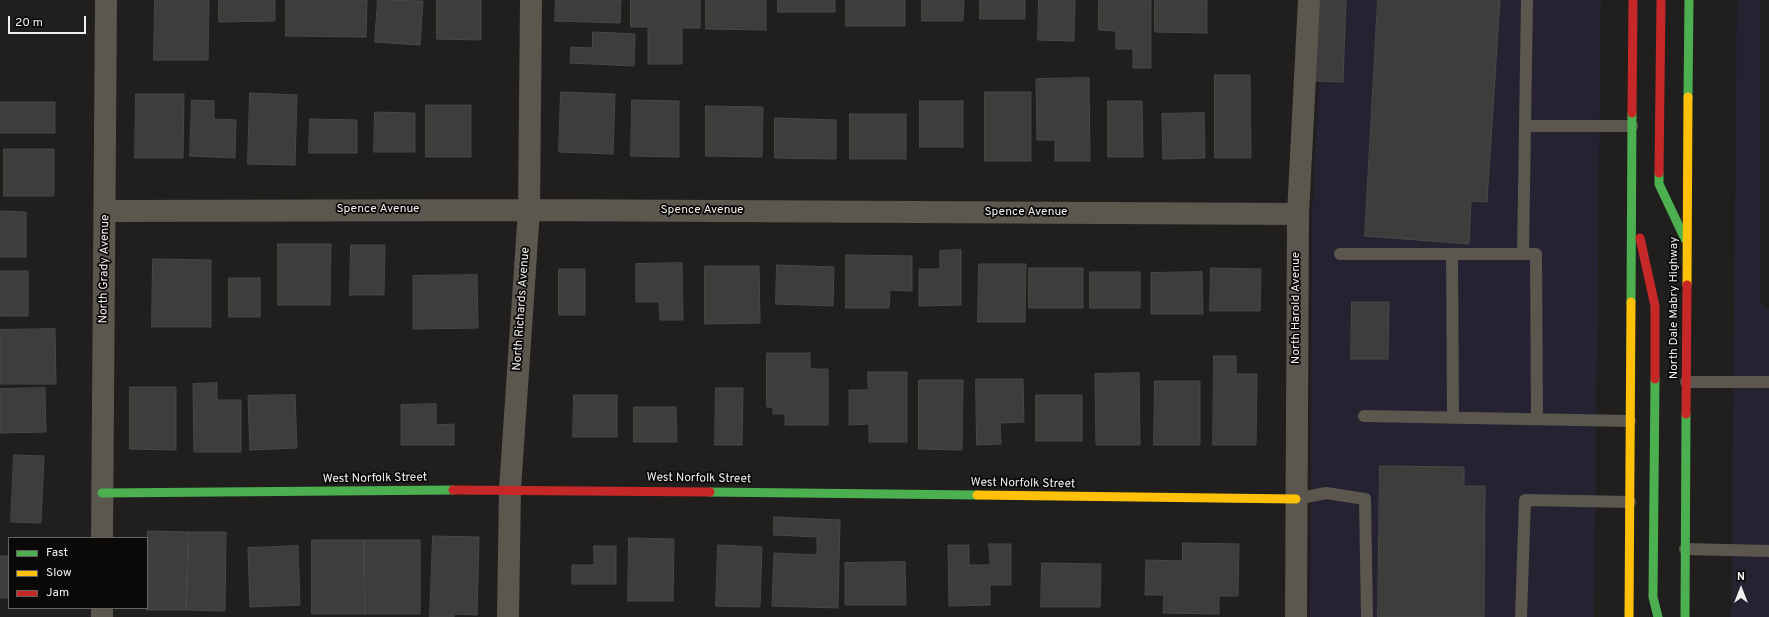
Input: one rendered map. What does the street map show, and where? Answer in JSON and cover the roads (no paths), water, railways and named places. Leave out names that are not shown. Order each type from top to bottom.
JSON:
[{"type":"main road","points":[[1629,617],[1632,0]]},
{"type":"main road","points":[[1661,0],[1659,184],[1688,246]]},
{"type":"main road","name":"North Dale Mabry Highway","points":[[1685,617],[1689,0]]},
{"type":"main road","points":[[1632,204],[1655,306],[1653,597],[1658,617]]},
{"type":"main road","name":"West Norfolk Street","points":[[102,493],[510,489],[1296,499]]},
{"type":"street","name":"North Grady Avenue","points":[[102,537],[106,0]]},
{"type":"street","name":"North Richards Avenue","points":[[508,617],[510,489],[529,210],[531,0]]},
{"type":"street","name":"North Harold Avenue","points":[[1296,617],[1298,214],[1309,0]]},
{"type":"street","name":"Spence Avenue","points":[[105,211],[529,210],[1298,214]]},
{"type":"lane","points":[[1523,254],[1527,0]]},
{"type":"lane","points":[[1524,126],[1632,126]]},
{"type":"lane","points":[[1340,254],[1536,254],[1537,420]]},
{"type":"lane","points":[[1452,254],[1453,418]]},
{"type":"lane","points":[[1686,382],[1769,382]]},
{"type":"lane","points":[[1364,416],[1630,421]]},
{"type":"lane","points":[[1296,499],[1326,492],[1365,499],[1367,617]]},
{"type":"lane","points":[[1522,617],[1524,500],[1630,502]]},
{"type":"lane","points":[[1685,549],[1769,551]]}]
